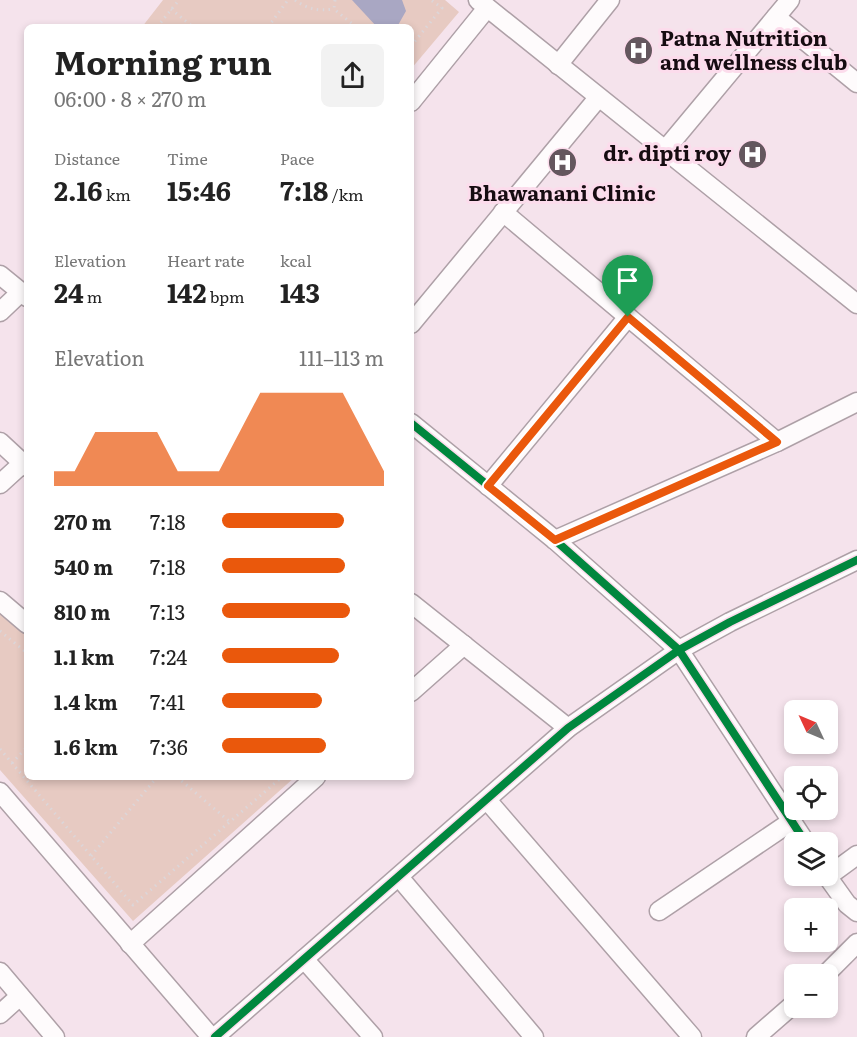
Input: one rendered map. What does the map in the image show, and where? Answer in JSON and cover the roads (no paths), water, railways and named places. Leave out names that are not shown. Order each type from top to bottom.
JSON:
[{"type":"street","points":[[558,65],[610,0]]},
{"type":"street","points":[[665,150],[790,0]]},
{"type":"street","points":[[414,98],[483,4],[857,304]]},
{"type":"street","points":[[776,17],[857,83]]},
{"type":"street","points":[[414,320],[598,98]]},
{"type":"street","points":[[503,212],[777,442]]},
{"type":"street","points":[[0,275],[24,294],[0,312]]},
{"type":"street","points":[[488,486],[628,317]]},
{"type":"street","points":[[555,540],[777,442],[857,402]]},
{"type":"street","points":[[414,425],[555,540],[679,650],[799,832]]},
{"type":"street","points":[[0,442],[24,464]]},
{"type":"street","points":[[0,484],[24,466]]},
{"type":"street","points":[[215,1037],[568,728],[679,650],[730,622],[857,560]]},
{"type":"street","points":[[0,601],[24,621]]},
{"type":"street","points":[[414,605],[568,728]]},
{"type":"street","points":[[414,689],[464,645]]},
{"type":"street","points":[[130,944],[313,780]]},
{"type":"street","points":[[0,792],[210,1037]]},
{"type":"street","points":[[487,800],[692,1037]]},
{"type":"street","points":[[659,911],[792,821]]},
{"type":"street","points":[[838,868],[857,855]]},
{"type":"street","points":[[399,877],[534,1037]]},
{"type":"street","points":[[834,886],[847,904],[857,912]]},
{"type":"street","points":[[836,964],[857,943]]},
{"type":"street","points":[[304,958],[373,1037]]},
{"type":"street","points":[[0,972],[55,1037]]},
{"type":"street","points":[[0,1014],[20,996]]},
{"type":"street","points":[[768,1033],[784,1015]]},
{"type":"water","points":[[352,0],[402,0],[406,11],[399,24],[374,24]]},
{"type":"place","name":"Patna Nutrition and wellness club","points":[[639,51]]},
{"type":"place","name":"dr. dipti roy","points":[[752,154]]},
{"type":"place","name":"Bhawanani Clinic","points":[[562,163]]}]
